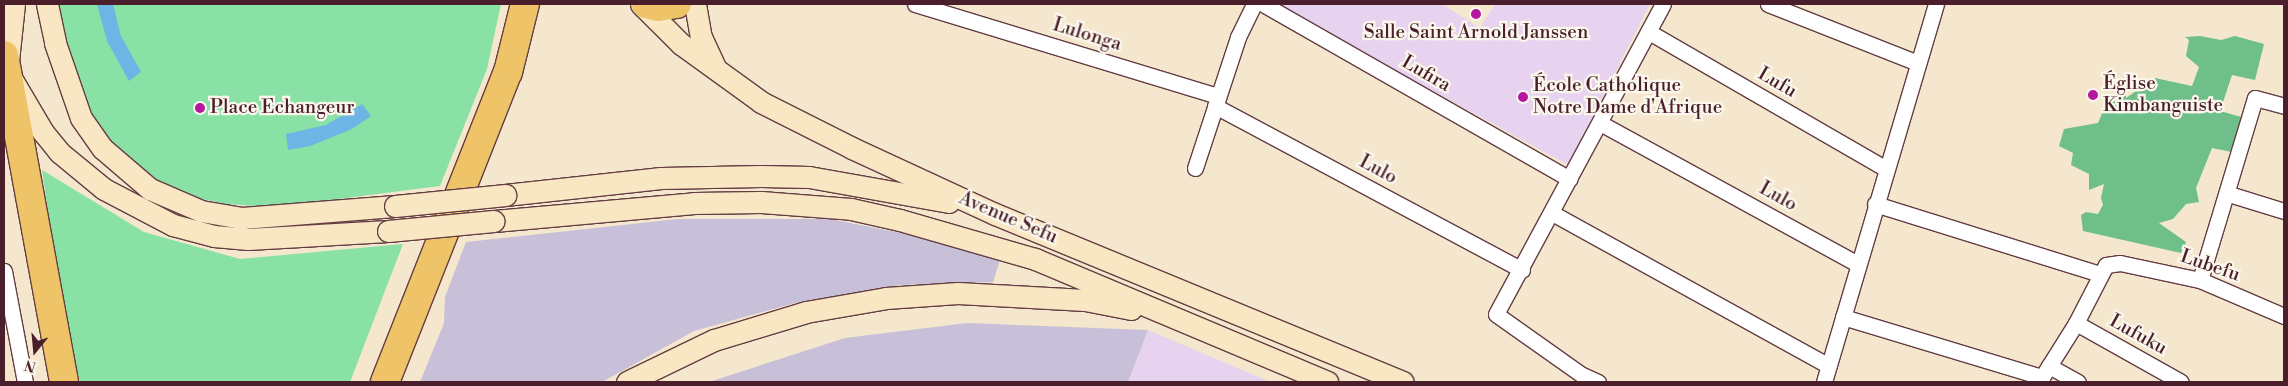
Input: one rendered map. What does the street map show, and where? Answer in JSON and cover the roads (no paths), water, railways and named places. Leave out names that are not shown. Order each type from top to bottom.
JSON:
[{"type":"highway","points":[[385,382],[508,72],[525,4]]},
{"type":"highway","points":[[646,4],[658,7],[677,4]]},
{"type":"highway","points":[[5,63],[64,382]]},
{"type":"main road","points":[[14,4],[5,63],[42,132],[66,158],[104,189],[173,225],[214,236],[248,239],[388,231],[694,203],[760,202],[851,209],[900,220],[1036,259],[1327,382]]},
{"type":"main road","points":[[47,4],[55,43],[80,118],[102,148],[150,189],[201,211],[242,218],[395,206],[661,178],[809,177],[870,186],[995,214]]},
{"type":"main road","name":"Avenue Sefu","points":[[641,4],[681,44],[718,72],[769,106],[995,214],[1403,382]]},
{"type":"main road","points":[[695,4],[701,37],[718,72]]},
{"type":"main road","points":[[627,382],[714,340],[797,315],[918,294],[1085,300],[1169,316]]},
{"type":"main road","points":[[1244,348],[1256,320]]},
{"type":"street","name":"Lulonga","points":[[915,4],[1216,101]]},
{"type":"street","points":[[1195,168],[1238,37],[1254,4]]},
{"type":"street","name":"Lufira","points":[[1263,4],[1570,179]]},
{"type":"street","points":[[1598,382],[1582,375],[1496,314],[1522,270],[1663,4]]},
{"type":"street","points":[[1768,4],[1918,63]]},
{"type":"street","points":[[1824,382],[1936,4]]},
{"type":"street","name":"Lufu","points":[[1649,32],[1886,169]]},
{"type":"street","points":[[2200,280],[2229,194],[2255,98],[2284,106]]},
{"type":"street","name":"Lulo","points":[[1216,101],[1522,270]]},
{"type":"street","name":"Lulo","points":[[1600,123],[1858,264]]},
{"type":"street","points":[[2229,194],[2284,211]]},
{"type":"street","points":[[1876,204],[2100,274],[2076,323],[2043,375]]},
{"type":"street","points":[[1552,213],[1830,366]]},
{"type":"street","name":"Lubefu","points":[[2100,274],[2106,265],[2120,263],[2200,280],[2284,316]]},
{"type":"street","points":[[4,271],[25,382]]},
{"type":"street","points":[[1843,317],[2043,375],[2078,382]]},
{"type":"street","name":"Lufuku","points":[[2076,323],[2181,382]]},
{"type":"water","points":[[97,4],[113,4],[121,36],[141,72],[129,81],[107,41]]},
{"type":"water","points":[[362,104],[371,116],[352,129],[310,146],[288,150],[286,134],[326,125]]},
{"type":"place","name":"Salle Saint Arnold Janssen","points":[[1476,14]]},
{"type":"place","name":"Église Kimbanguiste","points":[[2093,95]]},
{"type":"place","name":"École Catholique Notre Dame d'Afrique","points":[[1523,97]]},
{"type":"place","name":"Place Echangeur","points":[[200,108]]}]
